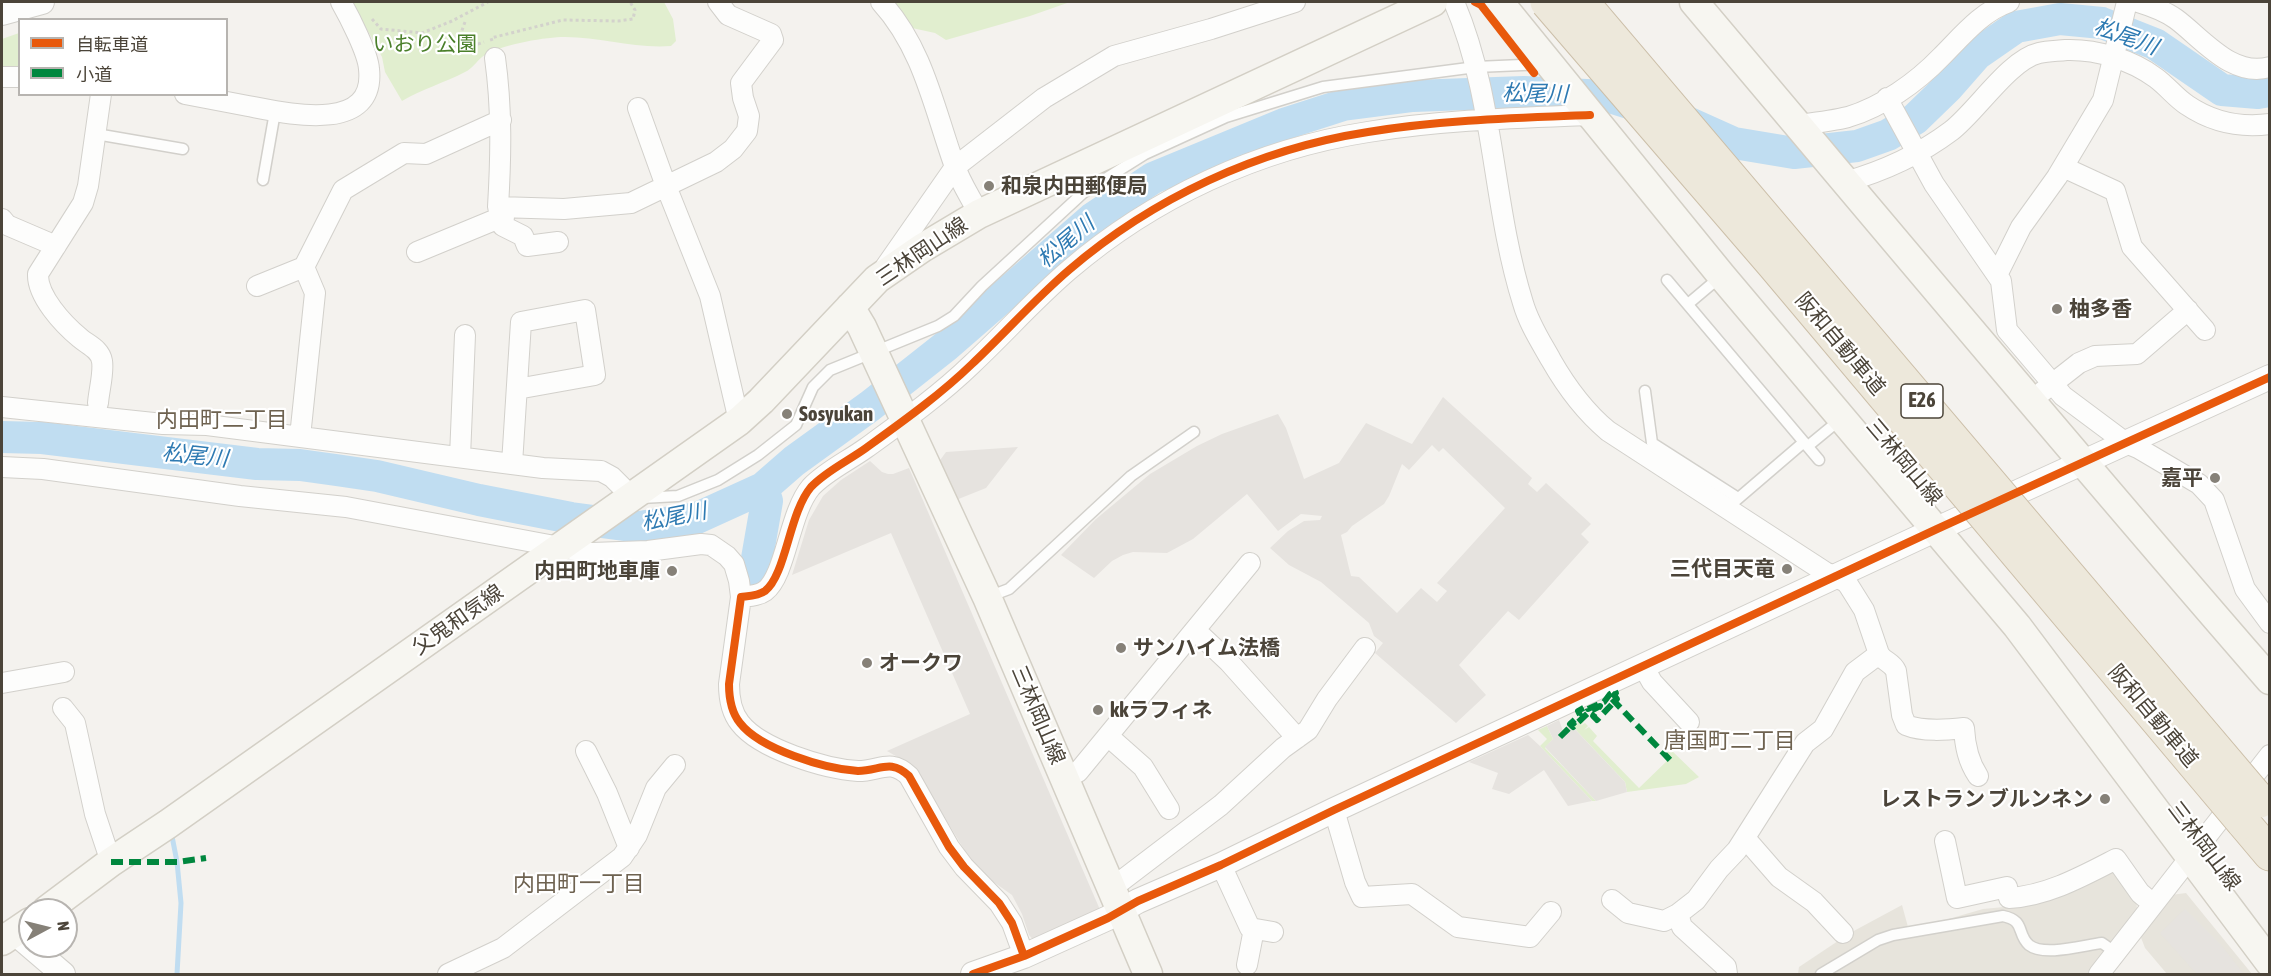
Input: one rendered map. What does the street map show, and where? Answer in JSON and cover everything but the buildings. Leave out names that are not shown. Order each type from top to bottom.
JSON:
[{"type":"highway","name":"阪和自動車道","points":[[1547,2],[1781,274],[2257,812]]},
{"type":"highway","name":"阪和自動車道","points":[[1582,2],[2257,812],[2270,854]]},
{"type":"main road","name":"三林岡山線","points":[[1148,975],[987,597],[904,416],[850,307],[877,279],[922,248],[979,214],[1432,2]]},
{"type":"main road","name":"三林岡山線","points":[[1499,2],[1721,275],[2024,635],[2091,722],[2189,858],[2270,963]]},
{"type":"main road","points":[[1694,2],[1845,182],[2041,392],[2082,463],[2270,680]]},
{"type":"main road","name":"父鬼和気線","points":[[62,898],[739,421],[761,401],[850,307]]},
{"type":"street","points":[[2,13],[42,2]]},
{"type":"street","points":[[195,96],[275,112],[318,117],[337,114],[353,108],[362,100],[368,88],[369,66],[341,2]]},
{"type":"street","points":[[417,252],[504,212],[631,203],[716,162],[733,149],[747,131],[749,116],[741,83],[773,40],[771,34],[728,15],[718,2]]},
{"type":"street","points":[[881,2],[922,64],[955,167],[979,214]]},
{"type":"street","points":[[877,279],[955,167],[1044,98],[1114,56],[1211,29],[1295,2]]},
{"type":"street","points":[[1454,2],[1467,32],[1477,71],[1511,256],[1523,304],[1531,324],[1569,390],[1589,415],[1608,431],[1670,462],[1732,503],[1825,573],[1846,582],[1864,609],[1879,654],[1883,660],[1892,664],[1896,671],[1902,715],[1906,725],[1913,728],[1964,728],[1966,749],[1978,777]]},
{"type":"street","points":[[1798,124],[1846,117],[1866,110],[1887,98],[1916,79],[1980,18],[1999,5],[2009,2]]},
{"type":"street","points":[[1997,275],[2022,226],[2063,166],[2103,100],[2127,2]]},
{"type":"street","points":[[2138,2],[2175,18],[2213,51],[2229,61],[2248,68],[2270,67]]},
{"type":"street","points":[[1845,182],[1875,173],[1918,154],[1974,111],[2020,62],[2038,53],[2068,50],[2094,51],[2135,66],[2156,78],[2187,105],[2212,119],[2237,125],[2270,124]]},
{"type":"street","points":[[495,58],[501,120],[498,207],[504,212]]},
{"type":"street","points":[[2,77],[18,77]]},
{"type":"street","points":[[98,403],[102,360],[98,352],[66,326],[37,284],[38,274],[83,203],[88,186],[101,96]]},
{"type":"street","points":[[1887,98],[1934,184],[2001,281],[2007,330],[2041,392]]},
{"type":"street","points":[[638,108],[710,296],[739,421]]},
{"type":"street","points":[[741,597],[764,592],[775,581],[794,519],[811,488],[827,473],[970,367],[1069,270],[1124,228],[1173,198],[1215,177],[1311,144],[1367,132],[1486,116],[1588,112]]},
{"type":"street","points":[[257,286],[304,267],[343,190],[404,153],[426,154],[501,120]]},
{"type":"street","points":[[2063,166],[2115,191],[2132,247],[2205,330]]},
{"type":"street","points":[[504,212],[503,226],[523,236],[527,246],[558,243]]},
{"type":"street","points":[[2,219],[7,225],[56,246]]},
{"type":"street","points":[[300,437],[315,293],[304,267]]},
{"type":"street","points":[[512,464],[521,322],[585,310],[595,375],[517,389]]},
{"type":"street","points":[[2041,392],[2079,363],[2095,356],[2137,354],[2188,310]]},
{"type":"street","points":[[460,457],[465,335]]},
{"type":"street","points":[[1116,899],[1138,901],[1221,865],[1937,529],[2270,377]]},
{"type":"street","points":[[2041,392],[2062,396],[2126,443],[2199,484],[2214,500],[2246,589],[2270,623]]},
{"type":"street","points":[[42,411],[98,403],[144,421]]},
{"type":"street","points":[[2,407],[207,425],[512,464],[601,471],[612,477],[627,500]]},
{"type":"street","points":[[2,467],[43,469],[240,496],[346,507],[567,543],[592,553],[711,545],[734,564],[739,581],[741,597],[729,684],[731,706],[740,723],[762,741],[792,754],[830,766],[860,771],[893,765],[902,769],[909,776],[954,854],[999,903],[1012,922],[1016,964]]},
{"type":"street","points":[[1065,777],[1078,772],[1250,563]]},
{"type":"street","points":[[1195,630],[1229,662],[1297,738]]},
{"type":"street","points":[[973,975],[1016,964],[1116,899],[1312,725],[1327,699],[1365,648]]},
{"type":"street","points":[[1612,900],[1628,913],[1664,921],[1678,914],[1696,900],[1745,838],[1805,743],[1823,729],[1855,672],[1879,654]]},
{"type":"street","points":[[1643,666],[1652,682],[1689,722]]},
{"type":"street","points":[[2,684],[64,672]]},
{"type":"street","points":[[63,708],[75,723],[95,814],[111,862]]},
{"type":"street","points":[[1108,736],[1143,767],[1169,809]]},
{"type":"street","points":[[586,751],[607,793],[629,848]]},
{"type":"street","points":[[2109,967],[2153,904],[2270,755]]},
{"type":"street","points":[[448,975],[503,948],[622,857],[637,835],[656,788],[675,765]]},
{"type":"street","points":[[1334,810],[1355,882],[1358,904],[1412,894],[1444,927],[1458,927],[1532,944],[1551,912]]},
{"type":"street","points":[[1745,838],[1779,877],[1814,902],[1843,933]]},
{"type":"street","points":[[1945,841],[1957,898],[2007,887],[2009,898],[2024,896],[2069,884],[2116,859],[2140,893],[2153,904]]},
{"type":"street","points":[[1221,865],[1250,928],[1263,930],[1247,965]]},
{"type":"street","points":[[1678,914],[1682,927],[1726,967],[1727,975]]},
{"type":"street","points":[[16,932],[63,975]]},
{"type":"lane","points":[[627,500],[678,496],[718,480],[735,470],[796,426],[813,387],[830,370],[874,354],[938,326],[954,316],[982,286],[1083,193],[1146,154],[1226,117],[1323,87],[1477,71],[1552,68]]},
{"type":"lane","points":[[263,180],[275,112]]},
{"type":"lane","points":[[96,134],[183,149]]},
{"type":"lane","points":[[1688,304],[1721,275]]},
{"type":"lane","points":[[1667,280],[1820,460]]},
{"type":"lane","points":[[1645,391],[1652,443],[1670,462]]},
{"type":"lane","points":[[1732,503],[1842,418]]},
{"type":"lane","points":[[987,597],[1009,589],[1131,476],[1194,432]]},
{"type":"lane","points":[[1821,975],[1878,940],[1893,935],[2003,916],[2018,922],[2024,939],[2031,946],[2040,949],[2049,951],[2102,943],[2109,967]]},
{"type":"path","points":[[368,15],[381,29],[422,33],[452,21],[488,2]]},
{"type":"path","points":[[465,22],[461,33],[463,42],[478,44],[491,38],[563,20],[633,19],[635,9],[630,2]]},
{"type":"path","points":[[491,38],[495,58]]},
{"type":"shaded area","points":[[1443,397],[1532,478],[1528,484],[1537,492],[1546,483],[1591,524],[1581,534],[1589,542],[1519,620],[1508,611],[1459,665],[1486,695],[1456,723],[1375,653],[1383,643],[1374,636],[1369,623],[1321,582],[1289,565],[1270,548],[1288,531],[1304,521],[1320,520],[1322,516],[1301,514],[1278,531],[1247,494],[1193,539],[1167,553],[1133,552],[1123,555],[1112,561],[1094,578],[1061,555],[1096,519],[1150,474],[1222,434],[1278,414],[1286,428],[1304,479],[1339,463],[1366,423],[1412,444]],"holes":[[[1432,445],[1439,452],[1443,448],[1505,508],[1437,583],[1447,591],[1437,602],[1421,588],[1397,613],[1359,577],[1351,576],[1341,535],[1384,504],[1402,464],[1409,470]]]},
{"type":"shaded area","points":[[1018,447],[986,488],[956,500],[938,463],[946,452]]},
{"type":"shaded area","points":[[870,461],[882,472],[888,474],[909,468],[1101,912],[1035,942],[1029,935],[1012,895],[985,876],[970,859],[913,766],[887,751],[970,714],[891,533],[792,575],[809,520],[823,496],[841,480]]},
{"type":"shaded area","points":[[1559,720],[1563,731],[1570,724],[1625,782],[1627,792],[1596,801],[1545,747],[1553,739],[1547,726]]},
{"type":"shaded area","points":[[1528,735],[1592,801],[1568,806],[1544,770],[1509,794],[1492,789],[1498,773],[1469,762]]},
{"type":"shaded area","points":[[2117,870],[2136,898],[2137,909],[2087,974],[1798,974],[1799,967],[1850,933],[1902,905],[1908,927],[1928,925],[1983,909],[2025,905],[2084,886]]},
{"type":"shaded area","points":[[2186,893],[2252,974],[2167,974],[2145,948],[2140,935],[2171,895]]},
{"type":"shaded area","points":[[2185,909],[2221,945],[2244,974],[2197,974],[2160,933]]},
{"type":"green space","name":"いおり公園","points":[[352,2],[664,2],[673,19],[676,41],[671,46],[657,46],[561,37],[520,43],[489,53],[467,71],[402,101],[385,72],[382,57]]},
{"type":"green space","points":[[893,2],[1070,2],[946,40],[935,33],[912,28]]},
{"type":"green space","points":[[18,33],[18,68],[2,68],[2,39]]},
{"type":"green space","points":[[1581,720],[1584,722],[1580,726],[1585,723],[1588,726],[1584,730],[1589,727],[1597,736],[1593,741],[1639,788],[1670,758],[1666,753],[1670,749],[1699,777],[1686,784],[1627,792],[1625,782],[1573,727]]},
{"type":"green space","points":[[1547,726],[1553,739],[1545,748],[1596,801],[1592,801],[1540,746],[1547,739],[1538,730]]},
{"type":"waterway","name":"松尾川","points":[[2,437],[42,438],[257,464],[300,465],[336,470],[377,476],[479,500],[571,518],[639,527],[697,518],[763,488],[794,461],[870,406],[946,346],[1093,218],[1153,178],[1284,124],[1343,105],[1413,96],[1524,92],[1607,96],[1685,121],[1734,143],[1794,153],[1857,146],[1888,135],[1915,119],[1977,54],[2016,27],[2060,19],[2102,23],[2155,44],[2222,90],[2258,93],[2270,91]]},
{"type":"waterway","points":[[755,570],[767,501],[763,488]]},
{"type":"waterway","points":[[171,831],[181,903],[177,974]]},
{"type":"marked path","points":[[1615,691],[1614,695],[1617,699],[1597,720],[1593,716],[1600,706],[1589,712],[1573,727],[1570,724],[1580,715],[1578,711],[1604,702],[1615,691]]},
{"type":"marked path","points":[[1612,699],[1672,762]]},
{"type":"marked path","points":[[1560,737],[1575,722]]},
{"type":"marked path","points":[[111,862],[177,862],[206,858]]},
{"type":"cycle path","points":[[1475,2],[1481,5],[1534,73]]},
{"type":"cycle path","points":[[1024,956],[1012,923],[999,903],[964,867],[949,847],[909,776],[896,768],[885,767],[858,771],[828,766],[794,756],[777,749],[749,732],[734,714],[729,684],[741,597],[762,593],[772,583],[783,558],[797,512],[811,487],[947,387],[1056,281],[1101,244],[1136,220],[1209,180],[1287,151],[1368,132],[1451,122],[1590,115]]},
{"type":"cycle path","points":[[973,974],[1024,956],[1108,918],[1138,901],[1221,865],[1937,529],[2270,377]]},
{"type":"place","name":"和泉内田郵便局","points":[[989,186]]},
{"type":"place","name":"柚多香","points":[[2057,309]]},
{"type":"place","name":"Sosyukan","points":[[787,414]]},
{"type":"place","name":"嘉平","points":[[2215,478]]},
{"type":"place","name":"三代目天竜","points":[[1787,569]]},
{"type":"place","name":"内田町地車庫","points":[[672,571]]},
{"type":"place","name":"サンハイム法橋","points":[[1121,648]]},
{"type":"place","name":"オークワ","points":[[867,663]]},
{"type":"place","name":"kkラフィネ","points":[[1098,710]]},
{"type":"place","name":"レストラン ブルンネン","points":[[2105,799]]},
{"type":"district","name":"内田町二丁目","points":[[222,420]]},
{"type":"district","name":"唐国町二丁目","points":[[1730,741]]},
{"type":"district","name":"内田町一丁目","points":[[579,884]]}]
